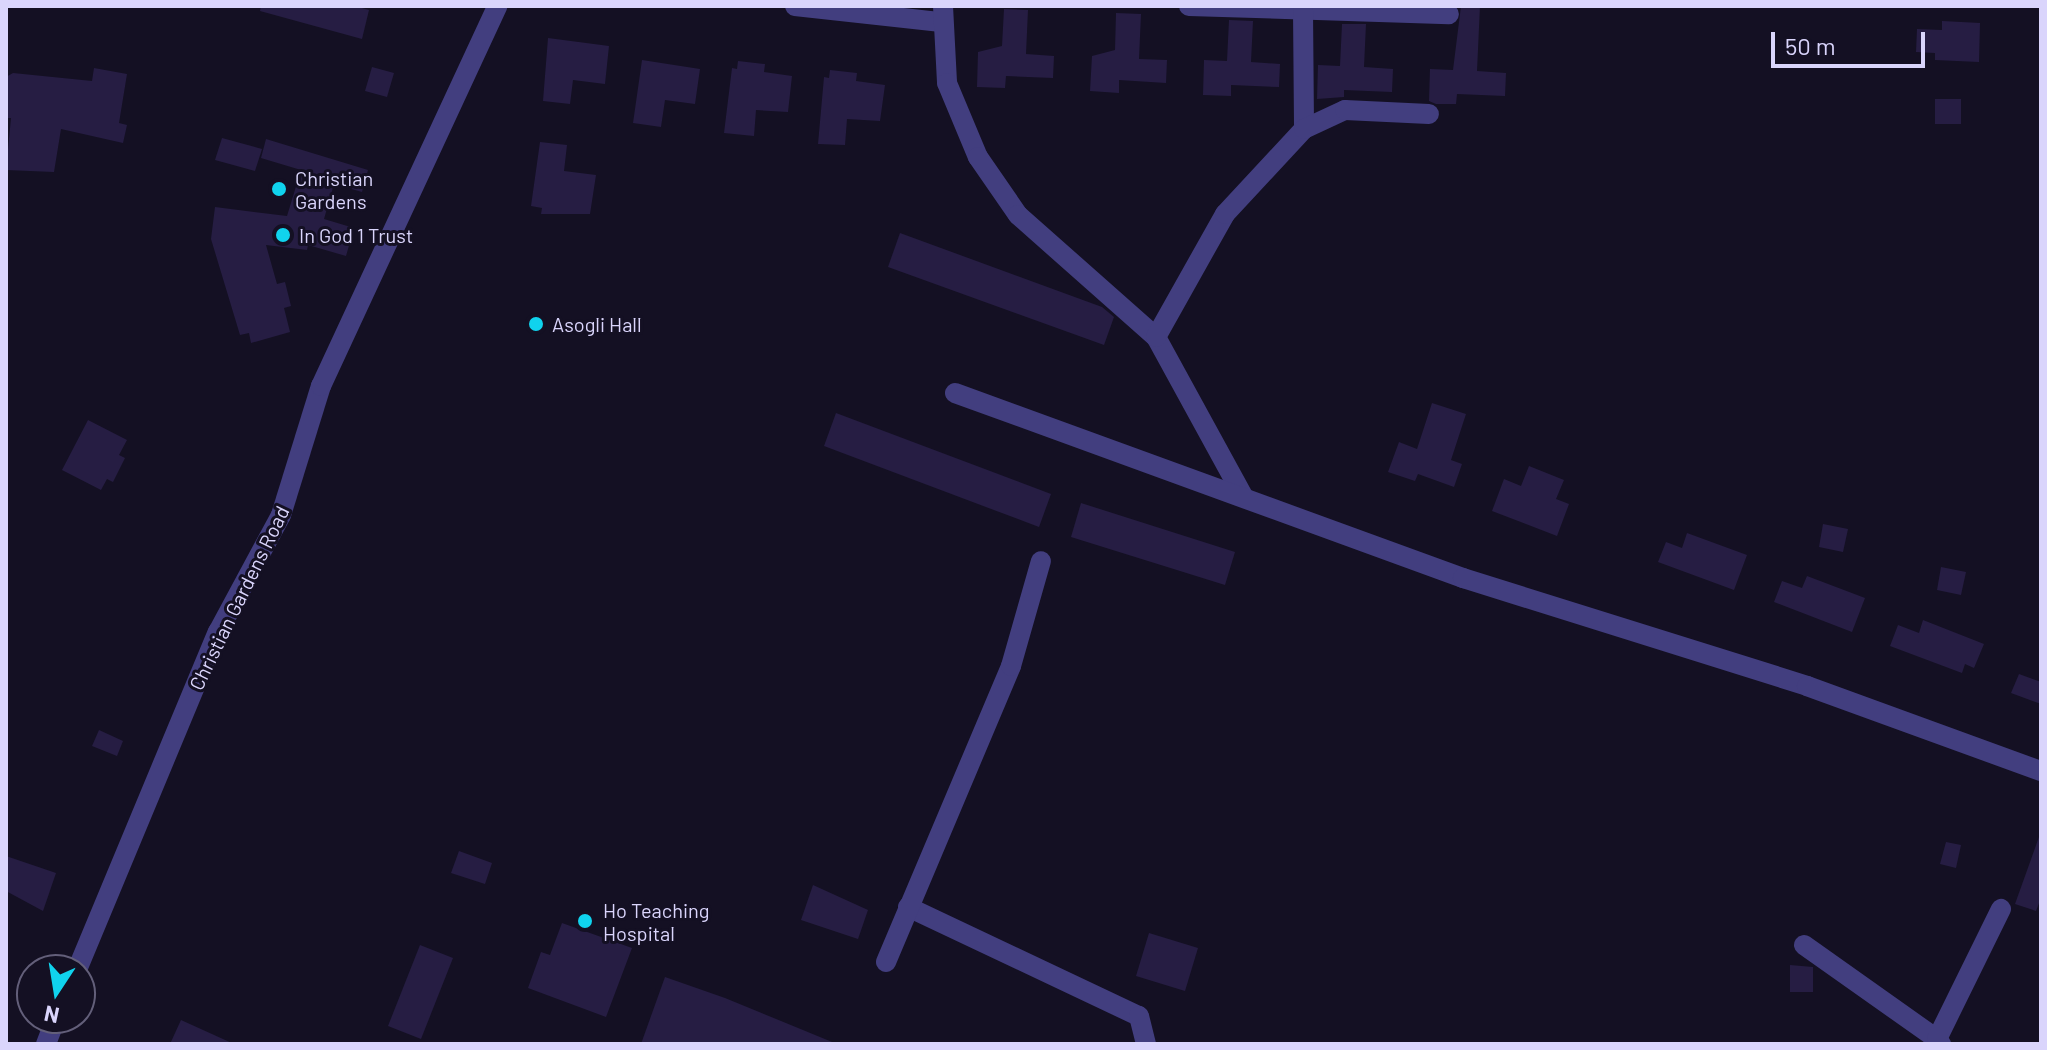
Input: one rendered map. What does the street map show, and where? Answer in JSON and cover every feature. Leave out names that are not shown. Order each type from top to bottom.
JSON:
[{"type":"street","name":"Christian Gardens Road","points":[[84,954],[218,632],[281,515],[321,386],[497,6]]},
{"type":"street","points":[[795,6],[942,14],[947,83],[978,157],[1018,215],[1156,337],[1244,498]]},
{"type":"street","points":[[1189,6],[1449,14]]},
{"type":"street","points":[[1303,10],[1304,129]]},
{"type":"street","points":[[1156,337],[1225,214],[1304,129],[1345,110],[1429,114]]},
{"type":"street","points":[[955,393],[1463,578],[1822,691],[2041,771]]},
{"type":"street","points":[[886,962],[1011,666],[1041,561]]},
{"type":"street","points":[[908,907],[1139,1016],[1146,1044]]},
{"type":"street","points":[[1804,945],[1939,1042],[2001,909]]},
{"type":"building","points":[[261,6],[355,6],[369,10],[362,39],[260,11]]},
{"type":"building","points":[[1461,6],[1480,6],[1477,71],[1506,73],[1505,96],[1457,94],[1456,104],[1436,104],[1429,101],[1430,69],[1453,70]]},
{"type":"building","points":[[1004,9],[1028,10],[1026,54],[1054,56],[1053,78],[1006,76],[1005,88],[977,87],[978,52],[1002,46]]},
{"type":"building","points":[[1116,13],[1141,14],[1139,59],[1167,60],[1166,83],[1119,80],[1119,93],[1090,91],[1092,56],[1115,50]]},
{"type":"building","points":[[1229,20],[1253,21],[1251,62],[1280,64],[1279,87],[1231,85],[1231,96],[1203,95],[1204,60],[1227,61]]},
{"type":"building","points":[[1942,21],[1980,23],[1979,62],[1935,60],[1935,53],[1916,52],[1917,29],[1942,30]]},
{"type":"building","points":[[1342,24],[1366,24],[1364,67],[1393,69],[1392,92],[1344,90],[1344,97],[1317,99],[1318,65],[1340,66]]},
{"type":"building","points":[[548,38],[609,46],[605,84],[573,80],[570,104],[543,101]]},
{"type":"building","points":[[642,60],[700,69],[695,104],[665,100],[661,127],[633,123]]},
{"type":"building","points":[[738,61],[765,64],[764,72],[792,76],[788,112],[756,110],[754,136],[724,133],[732,68],[737,69]]},
{"type":"building","points":[[372,67],[394,73],[387,97],[365,91]]},
{"type":"building","points":[[94,68],[127,74],[119,123],[127,125],[123,143],[61,129],[54,172],[6,170],[11,118],[6,118],[6,77],[13,73],[92,81]]},
{"type":"building","points":[[830,70],[857,73],[856,81],[885,85],[880,121],[847,119],[845,145],[818,144],[824,77],[829,78]]},
{"type":"building","points":[[1935,99],[1961,99],[1961,124],[1935,124]]},
{"type":"building","points":[[222,138],[262,149],[255,171],[215,160]]},
{"type":"building","points":[[266,139],[368,170],[362,192],[334,184],[324,219],[354,228],[346,256],[308,245],[307,250],[266,245],[277,284],[285,282],[291,306],[284,308],[290,332],[251,343],[249,333],[240,335],[211,239],[215,207],[287,216],[301,170],[261,158]]},
{"type":"building","points":[[540,142],[567,145],[564,171],[596,175],[590,214],[541,214],[542,208],[531,206]]},
{"type":"building","points":[[900,233],[1102,307],[1114,317],[1104,345],[888,267]]},
{"type":"building","points":[[1432,403],[1466,414],[1451,460],[1462,464],[1454,487],[1418,474],[1415,481],[1388,472],[1399,442],[1417,449]]},
{"type":"building","points":[[836,413],[1051,494],[1039,527],[824,446]]},
{"type":"building","points":[[88,420],[127,440],[119,455],[125,458],[113,482],[107,479],[101,490],[62,470]]},
{"type":"building","points":[[1529,466],[1564,480],[1556,499],[1569,504],[1557,536],[1492,511],[1504,479],[1521,486]]},
{"type":"building","points":[[1081,503],[1235,552],[1225,585],[1071,537]]},
{"type":"building","points":[[1823,524],[1848,529],[1843,552],[1819,547]]},
{"type":"building","points":[[1687,533],[1747,555],[1734,590],[1658,562],[1666,542],[1682,548]]},
{"type":"building","points":[[1941,567],[1966,572],[1961,595],[1937,590]]},
{"type":"building","points":[[1807,576],[1865,598],[1852,632],[1774,602],[1782,581],[1802,588]]},
{"type":"building","points":[[1923,620],[1984,644],[1974,668],[1965,664],[1962,673],[1890,646],[1898,625],[1919,633]]},
{"type":"building","points":[[2019,674],[2041,682],[2041,704],[2011,693]]},
{"type":"building","points":[[99,730],[123,741],[117,756],[92,746]]},
{"type":"building","points":[[2039,837],[2041,898],[2036,911],[2015,904]]},
{"type":"building","points":[[1946,842],[1961,845],[1956,868],[1940,864]]},
{"type":"building","points":[[459,851],[492,863],[485,884],[451,873]]},
{"type":"building","points":[[6,856],[56,873],[43,911],[6,891]]},
{"type":"building","points":[[813,885],[868,910],[858,939],[801,920]]},
{"type":"building","points":[[562,923],[632,948],[606,1017],[528,988],[541,952],[550,955]]},
{"type":"building","points":[[1149,933],[1198,948],[1185,991],[1136,976]]},
{"type":"building","points":[[420,945],[453,958],[421,1039],[388,1026]]},
{"type":"building","points":[[1790,965],[1813,967],[1813,992],[1790,992]]},
{"type":"building","points":[[665,977],[725,998],[837,1044],[641,1044]]},
{"type":"building","points":[[181,1020],[234,1044],[170,1044]]},
{"type":"place","name":"Christian Gardens","points":[[279,189]]},
{"type":"place","name":"In God 1 Trust","points":[[283,235]]},
{"type":"place","name":"Asogli Hall","points":[[536,324]]},
{"type":"place","name":"Ho Teaching Hospital","points":[[585,921]]}]
